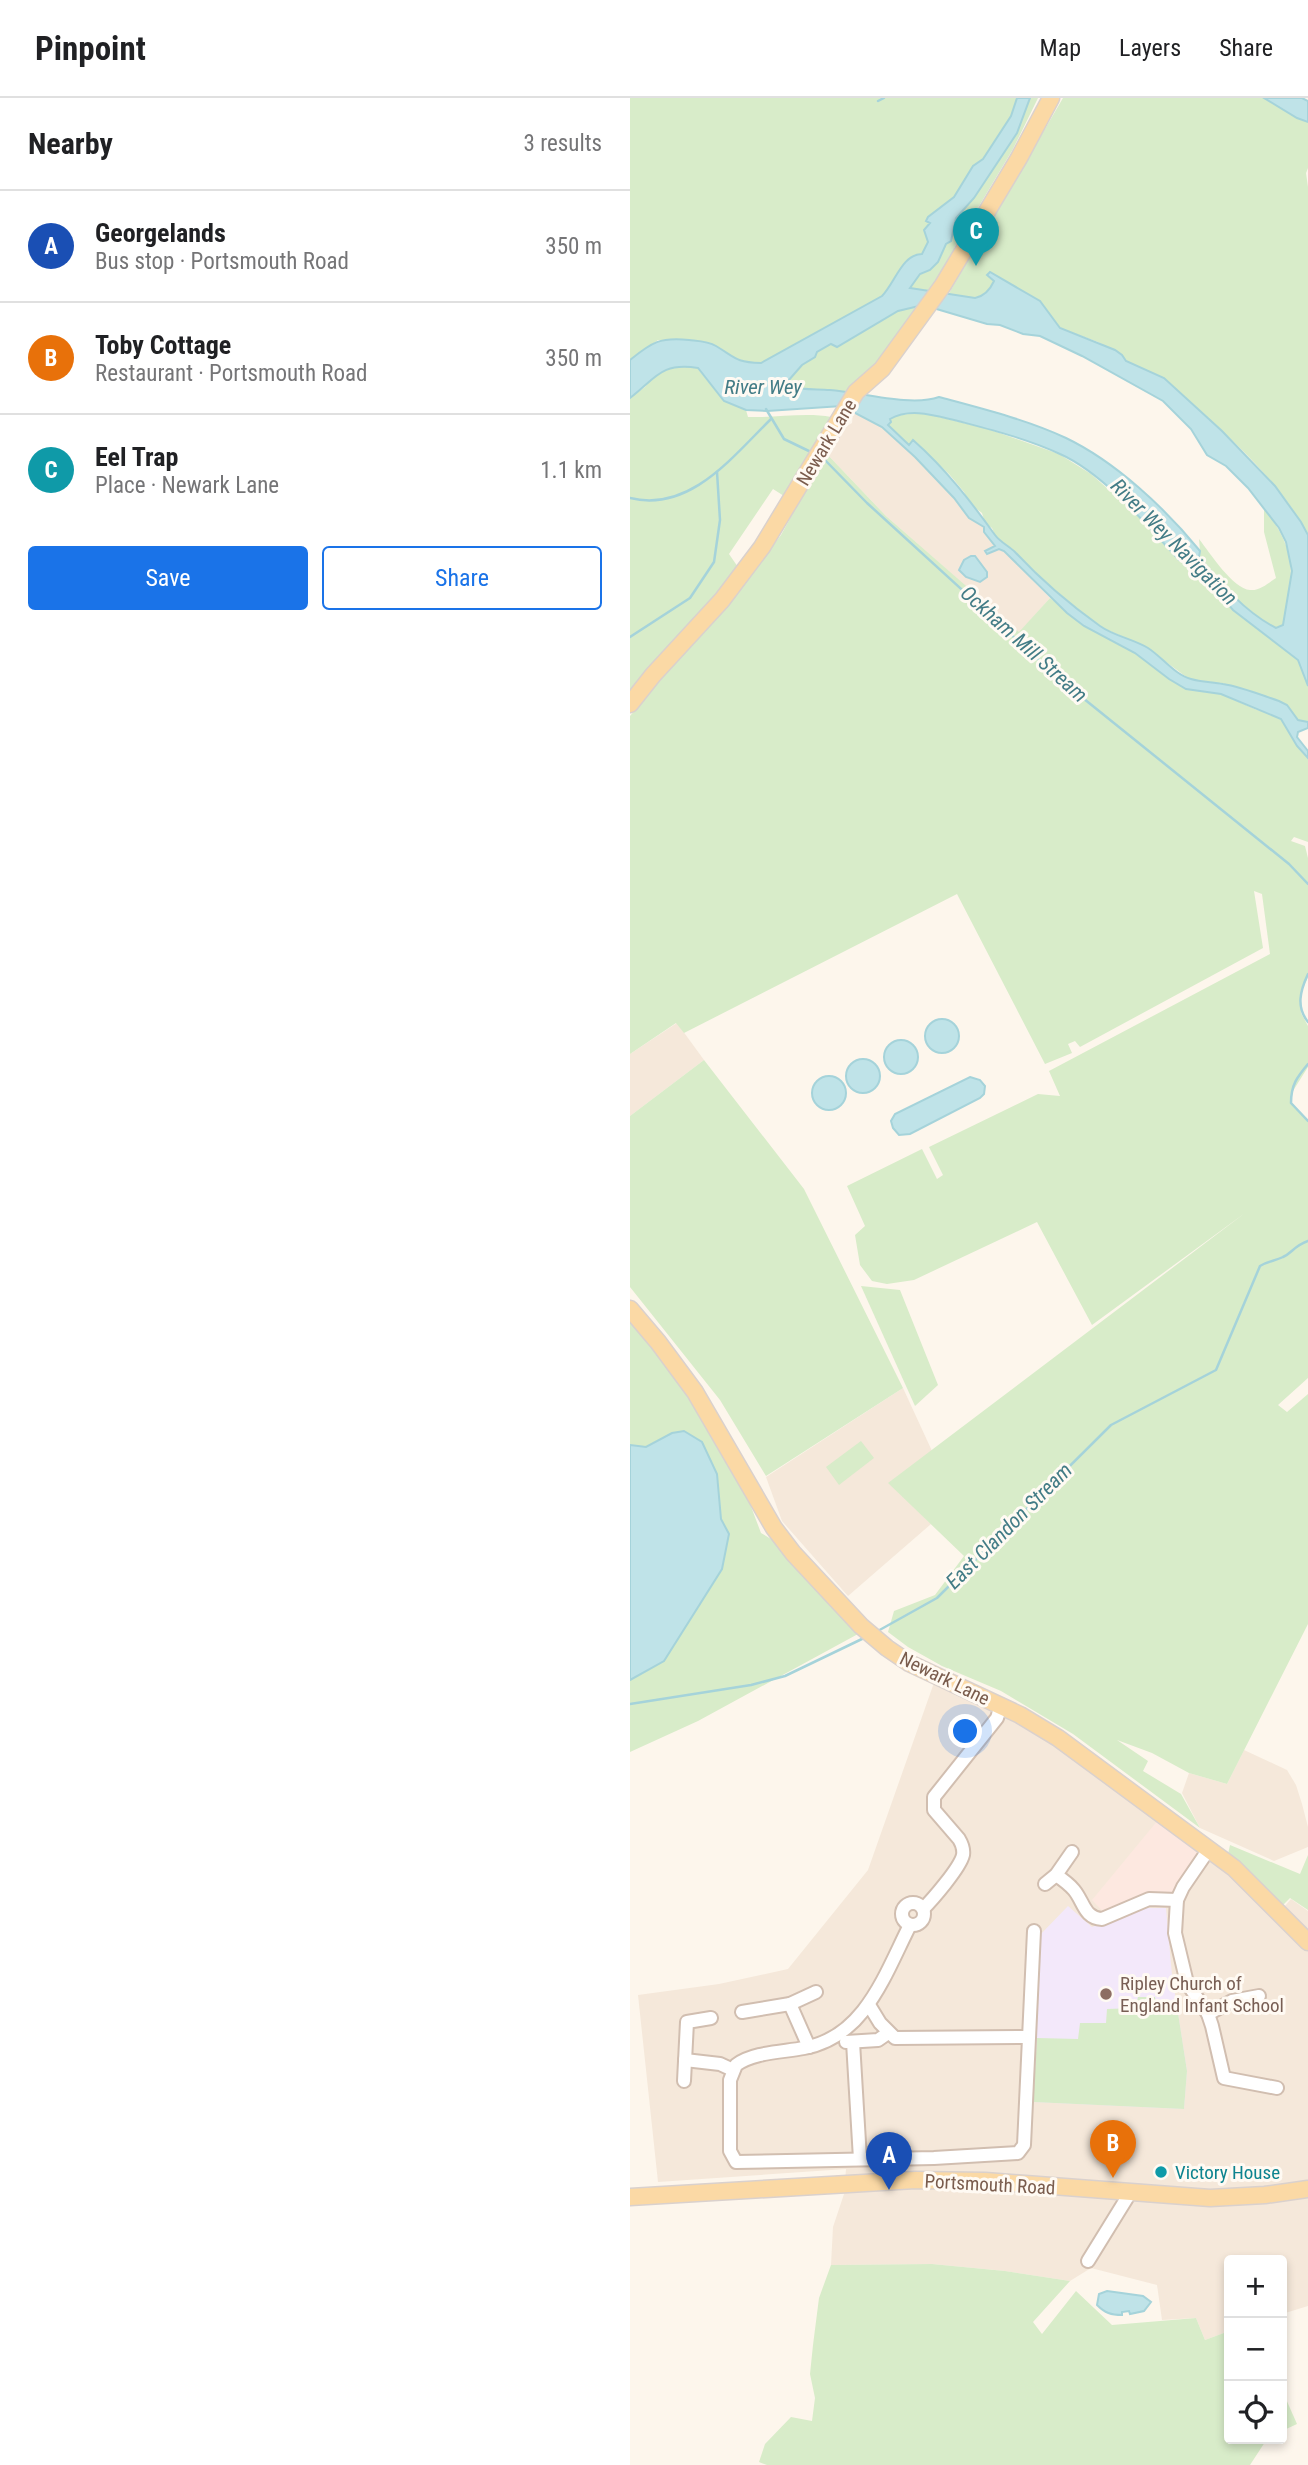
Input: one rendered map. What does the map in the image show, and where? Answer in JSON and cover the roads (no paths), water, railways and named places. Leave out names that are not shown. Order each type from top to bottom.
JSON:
[{"type":"main road","name":"Newark Lane","points":[[630,704],[653,675],[700,626],[744,572],[781,519],[856,392],[882,369],[943,285],[1019,158],[1051,98]]},
{"type":"main road","name":"Newark Lane","points":[[630,1309],[695,1392],[774,1528],[800,1561],[877,1641],[920,1669],[1001,1706],[1058,1738],[1234,1868],[1308,1942]]},
{"type":"main road","name":"Portsmouth Road","points":[[630,2197],[928,2180],[985,2181],[1225,2198],[1308,2189]]},
{"type":"street","points":[[923,1909],[915,1903],[904,1907],[902,1919],[910,1925],[916,1925],[923,1920],[923,1909],[963,1856],[959,1839],[934,1810],[934,1797],[997,1718],[1001,1706]]},
{"type":"street","points":[[1209,1849],[1187,1880],[1177,1900],[1175,1933],[1187,1983],[1208,2014],[1224,2078],[1277,2088]]},
{"type":"street","points":[[1045,1884],[1056,1875],[1072,1852]]},
{"type":"street","points":[[1056,1875],[1073,1898],[1095,1919],[1102,1919],[1149,1899],[1177,1900]]},
{"type":"street","points":[[910,1925],[869,2004],[860,2016],[833,2039],[809,2047],[743,2060],[733,2070],[730,2080],[730,2151],[734,2160],[1015,2154],[1024,2145],[1034,1931]]},
{"type":"street","points":[[742,2012],[790,2004],[816,1992]]},
{"type":"street","points":[[1208,2014],[1233,2001],[1259,1996]]},
{"type":"street","points":[[790,2004],[809,2047]]},
{"type":"street","points":[[869,2004],[888,2033],[895,2038],[1028,2037]]},
{"type":"street","points":[[684,2081],[687,2022],[711,2018]]},
{"type":"street","points":[[833,2039],[853,2042],[881,2039],[888,2033]]},
{"type":"street","points":[[853,2042],[860,2159]]},
{"type":"street","points":[[685,2060],[720,2064],[733,2070]]},
{"type":"street","points":[[1088,2261],[1130,2193]]},
{"type":"water","name":"River Wey","points":[[1017,98],[1030,98],[1017,133],[974,198],[956,218],[951,241],[946,244],[938,262],[930,270],[920,274],[910,288],[975,298],[991,287],[994,281],[987,275],[990,272],[1040,301],[1060,328],[1115,350],[1126,361],[1164,378],[1222,431],[1275,486],[1308,535],[1308,686],[1298,660],[1233,610],[1193,562],[1179,560],[1124,501],[1076,463],[1023,439],[932,415],[898,415],[890,419],[888,425],[909,445],[913,440],[937,463],[999,540],[1100,626],[1148,648],[1185,677],[1237,687],[1287,705],[1298,720],[1308,722],[1308,728],[1298,732],[1297,737],[1308,751],[1308,758],[1297,746],[1281,719],[1221,694],[1186,689],[1135,653],[1084,626],[1067,613],[1004,551],[999,549],[987,554],[985,551],[995,546],[984,532],[984,527],[969,518],[915,457],[882,427],[842,406],[746,410],[724,401],[698,368],[675,367],[660,373],[630,398],[630,360],[657,342],[679,339],[706,342],[741,360],[761,363],[882,296],[904,264],[915,255],[922,254],[928,242],[924,230],[930,223],[926,221],[928,217],[954,197],[973,166],[983,159],[1011,116]],"holes":[[[923,305],[1040,336],[1082,356],[1163,401],[1191,429],[1207,455],[1226,466],[1248,488],[1279,528],[1286,542],[1292,571],[1283,625],[1276,628],[1244,606],[1216,577],[1199,557],[1200,551],[1156,503],[1121,473],[1066,438],[1020,420],[939,397],[928,400],[900,400],[842,391],[796,388],[791,387],[788,381],[802,365],[815,357],[817,352],[831,344],[837,347],[898,311]]]},
{"type":"water","points":[[1264,98],[1302,98],[1308,101],[1308,122],[1297,118]]},
{"type":"water","points":[[975,556],[987,572],[987,577],[980,582],[966,577],[959,570],[964,560]]},
{"type":"water","points":[[942,1019],[954,1024],[959,1036],[954,1048],[942,1053],[930,1048],[925,1036],[930,1024]]},
{"type":"water","points":[[901,1040],[913,1045],[918,1057],[913,1069],[901,1074],[889,1069],[884,1057],[889,1045]]},
{"type":"water","points":[[863,1059],[875,1064],[880,1076],[875,1088],[863,1093],[851,1088],[846,1076],[851,1064]]},
{"type":"water","points":[[829,1076],[841,1081],[846,1093],[841,1105],[829,1110],[817,1105],[812,1093],[817,1081]]},
{"type":"water","points":[[970,1077],[980,1080],[985,1086],[984,1094],[980,1098],[910,1134],[899,1135],[893,1128],[891,1121],[895,1114]]},
{"type":"water","points":[[684,1431],[702,1442],[717,1474],[721,1519],[729,1534],[722,1569],[664,1661],[630,1680],[630,1445],[646,1447],[672,1433]]},
{"type":"water","points":[[1107,2291],[1143,2296],[1151,2302],[1144,2311],[1111,2314],[1097,2305],[1099,2294]]},
{"type":"waterway","points":[[878,101],[884,98]]},
{"type":"waterway","name":"Ockham Mill Stream","points":[[766,409],[784,439],[813,453]]},
{"type":"waterway","points":[[630,498],[652,500],[672,497],[691,489],[726,464],[771,419]]},
{"type":"waterway","name":"Ockham Mill Stream","points":[[822,457],[867,503],[1063,682],[1289,864],[1308,884]]},
{"type":"waterway","points":[[630,637],[690,598],[714,562],[720,520],[717,472]]},
{"type":"waterway","name":"Ockham Mill Stream","points":[[1308,974],[1300,999],[1308,1022]]},
{"type":"waterway","name":"Ockham Mill Stream","points":[[1308,1064],[1295,1082],[1291,1103],[1308,1121]]},
{"type":"waterway","name":"East Clandon Stream","points":[[876,1632],[937,1598],[1111,1425],[1216,1370],[1260,1266],[1289,1254],[1308,1241]]},
{"type":"waterway","name":"East Clandon Stream","points":[[630,1704],[751,1685],[785,1676],[864,1638]]},
{"type":"place","name":"Eel Trap","points":[[976,266]]},
{"type":"place","name":"Ripley Church of England Infant School","points":[[1106,1994]]},
{"type":"place","name":"Victory House","points":[[1161,2172]]},
{"type":"place","name":"Toby Cottage","points":[[1113,2178]]},
{"type":"place","name":"Georgelands","points":[[889,2190]]},
{"type":"water label","name":"River Wey Navigation","points":[[1174,542]]}]
